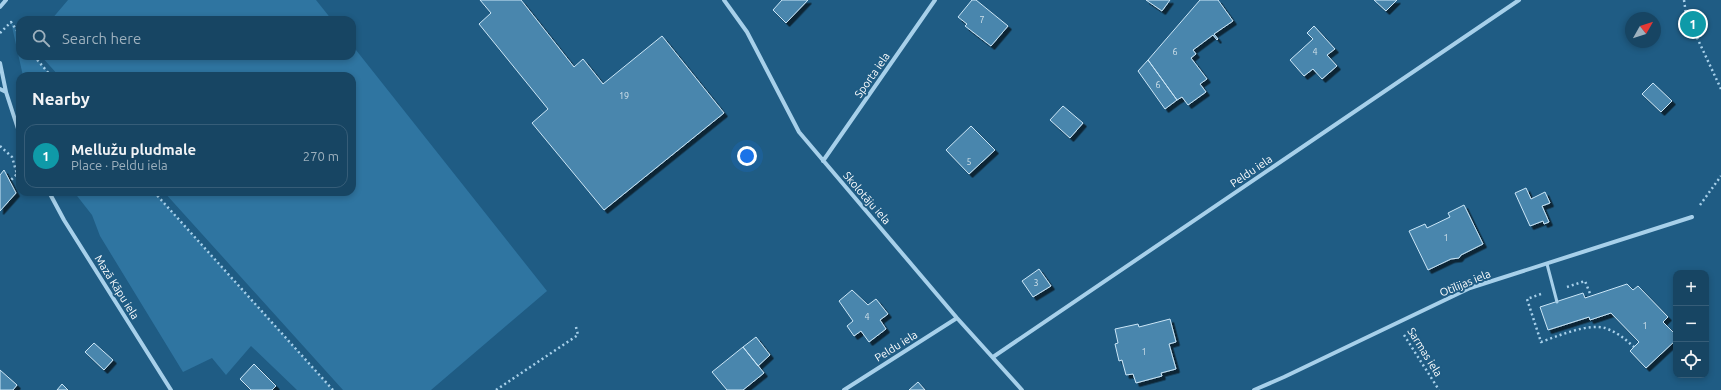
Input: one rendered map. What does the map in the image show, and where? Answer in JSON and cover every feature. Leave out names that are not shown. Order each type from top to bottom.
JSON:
[{"type":"street","points":[[0,7],[6,0]]},
{"type":"street","name":"Skolotāju iela","points":[[724,0],[747,32],[799,132],[958,318],[1022,390]]},
{"type":"street","name":"Sporta iela","points":[[823,161],[935,0]]},
{"type":"street","name":"Peldu iela","points":[[993,357],[1519,0]]},
{"type":"street","points":[[0,64],[6,92],[16,123]]},
{"type":"street","points":[[0,89],[6,92]]},
{"type":"street","name":"Mazā Kāpu iela","points":[[51,196],[64,220],[171,390]]},
{"type":"street","name":"Otīlijas iela","points":[[1254,390],[1470,288],[1692,217]]},
{"type":"street","name":"Peldu iela","points":[[844,390],[958,318]]},
{"type":"lane","points":[[1547,264],[1557,302]]},
{"type":"path","points":[[1684,0],[1686,14],[1721,89]]},
{"type":"path","points":[[0,33],[11,22],[16,29]]},
{"type":"path","points":[[37,60],[48,72]]},
{"type":"path","points":[[0,146],[12,157],[16,171]]},
{"type":"path","points":[[10,181],[16,175]]},
{"type":"path","points":[[1692,217],[1721,176]]},
{"type":"path","points":[[158,196],[333,390]]},
{"type":"path","points":[[1591,296],[1586,281],[1527,299],[1541,342],[1587,328],[1604,328],[1619,334],[1634,347]]},
{"type":"path","name":"Sarmas iela","points":[[1397,322],[1439,390]]},
{"type":"path","points":[[496,390],[578,335],[576,327]]},
{"type":"shaded area","points":[[68,0],[316,0],[329,16],[54,16]]},
{"type":"shaded area","points":[[11,22],[16,29],[16,44]]},
{"type":"shaded area","points":[[356,50],[547,291],[431,390],[343,390],[168,196],[356,196],[356,72],[55,72],[45,60],[356,60]]},
{"type":"shaded area","points":[[19,60],[37,60],[48,72],[22,72]]},
{"type":"shaded area","points":[[77,196],[158,196],[333,390],[297,390],[251,346],[226,375],[212,358],[183,372],[100,236],[92,215]]},
{"type":"building","points":[[480,0],[521,0],[574,67],[583,59],[603,84],[662,36],[724,113],[604,210],[532,123],[548,109],[479,24],[491,13]]},
{"type":"building","points":[[782,0],[808,0],[786,23],[773,10]]},
{"type":"building","points":[[972,0],[976,0],[1008,26],[991,46],[965,26],[967,24],[958,17]]},
{"type":"building","points":[[1146,0],[1170,0],[1162,11]]},
{"type":"building","points":[[1200,0],[1218,0],[1233,21],[1214,34],[1218,39],[1217,40],[1213,35],[1193,50],[1196,54],[1191,58],[1207,79],[1200,84],[1206,92],[1188,105],[1182,97],[1177,100],[1148,60]]},
{"type":"building","points":[[1374,0],[1397,0],[1386,11]]},
{"type":"building","points":[[1314,26],[1335,49],[1327,55],[1337,66],[1322,79],[1313,69],[1304,76],[1290,60],[1313,39],[1307,33]]},
{"type":"building","points":[[1148,60],[1177,100],[1165,109],[1138,71]]},
{"type":"building","points":[[1653,83],[1672,101],[1661,112],[1642,94]]},
{"type":"building","points":[[1063,106],[1083,123],[1070,138],[1050,120]]},
{"type":"building","points":[[971,126],[995,150],[969,174],[946,150]]},
{"type":"building","points":[[4,170],[16,193],[0,211],[0,175]]},
{"type":"building","points":[[1526,188],[1531,199],[1545,192],[1550,203],[1542,206],[1549,222],[1544,224],[1543,221],[1530,226],[1515,193]]},
{"type":"building","points":[[1464,205],[1483,244],[1461,255],[1459,258],[1451,259],[1428,270],[1409,231],[1425,224],[1427,228],[1450,217],[1448,213]]},
{"type":"building","points":[[1039,269],[1051,286],[1033,297],[1022,281]]},
{"type":"building","points":[[1627,284],[1633,290],[1638,286],[1668,317],[1663,322],[1673,332],[1673,343],[1646,368],[1630,351],[1639,342],[1611,313],[1590,320],[1589,317],[1548,330],[1540,307],[1583,293],[1585,298]]},
{"type":"building","points":[[852,290],[868,305],[876,299],[888,314],[880,320],[886,329],[869,342],[861,331],[854,336],[847,326],[853,321],[839,301]]},
{"type":"building","points":[[1170,319],[1176,342],[1169,344],[1176,369],[1161,373],[1162,376],[1136,383],[1133,374],[1126,375],[1122,360],[1119,361],[1115,344],[1118,343],[1115,329],[1138,324],[1139,327]]},
{"type":"building","points":[[756,337],[770,355],[758,366],[743,347]]},
{"type":"building","points":[[94,343],[113,360],[104,370],[85,352]]},
{"type":"building","points":[[743,347],[764,373],[743,390],[727,390],[712,372]]},
{"type":"building","points":[[254,364],[276,386],[272,390],[251,390],[240,379]]},
{"type":"building","points":[[0,370],[17,385],[13,390],[0,390]]},
{"type":"building","points":[[918,382],[925,390],[909,390]]},
{"type":"building","points":[[62,384],[68,390],[57,390]]},
{"type":"place","name":"Mellužu pludmale","points":[[1693,24]]}]
